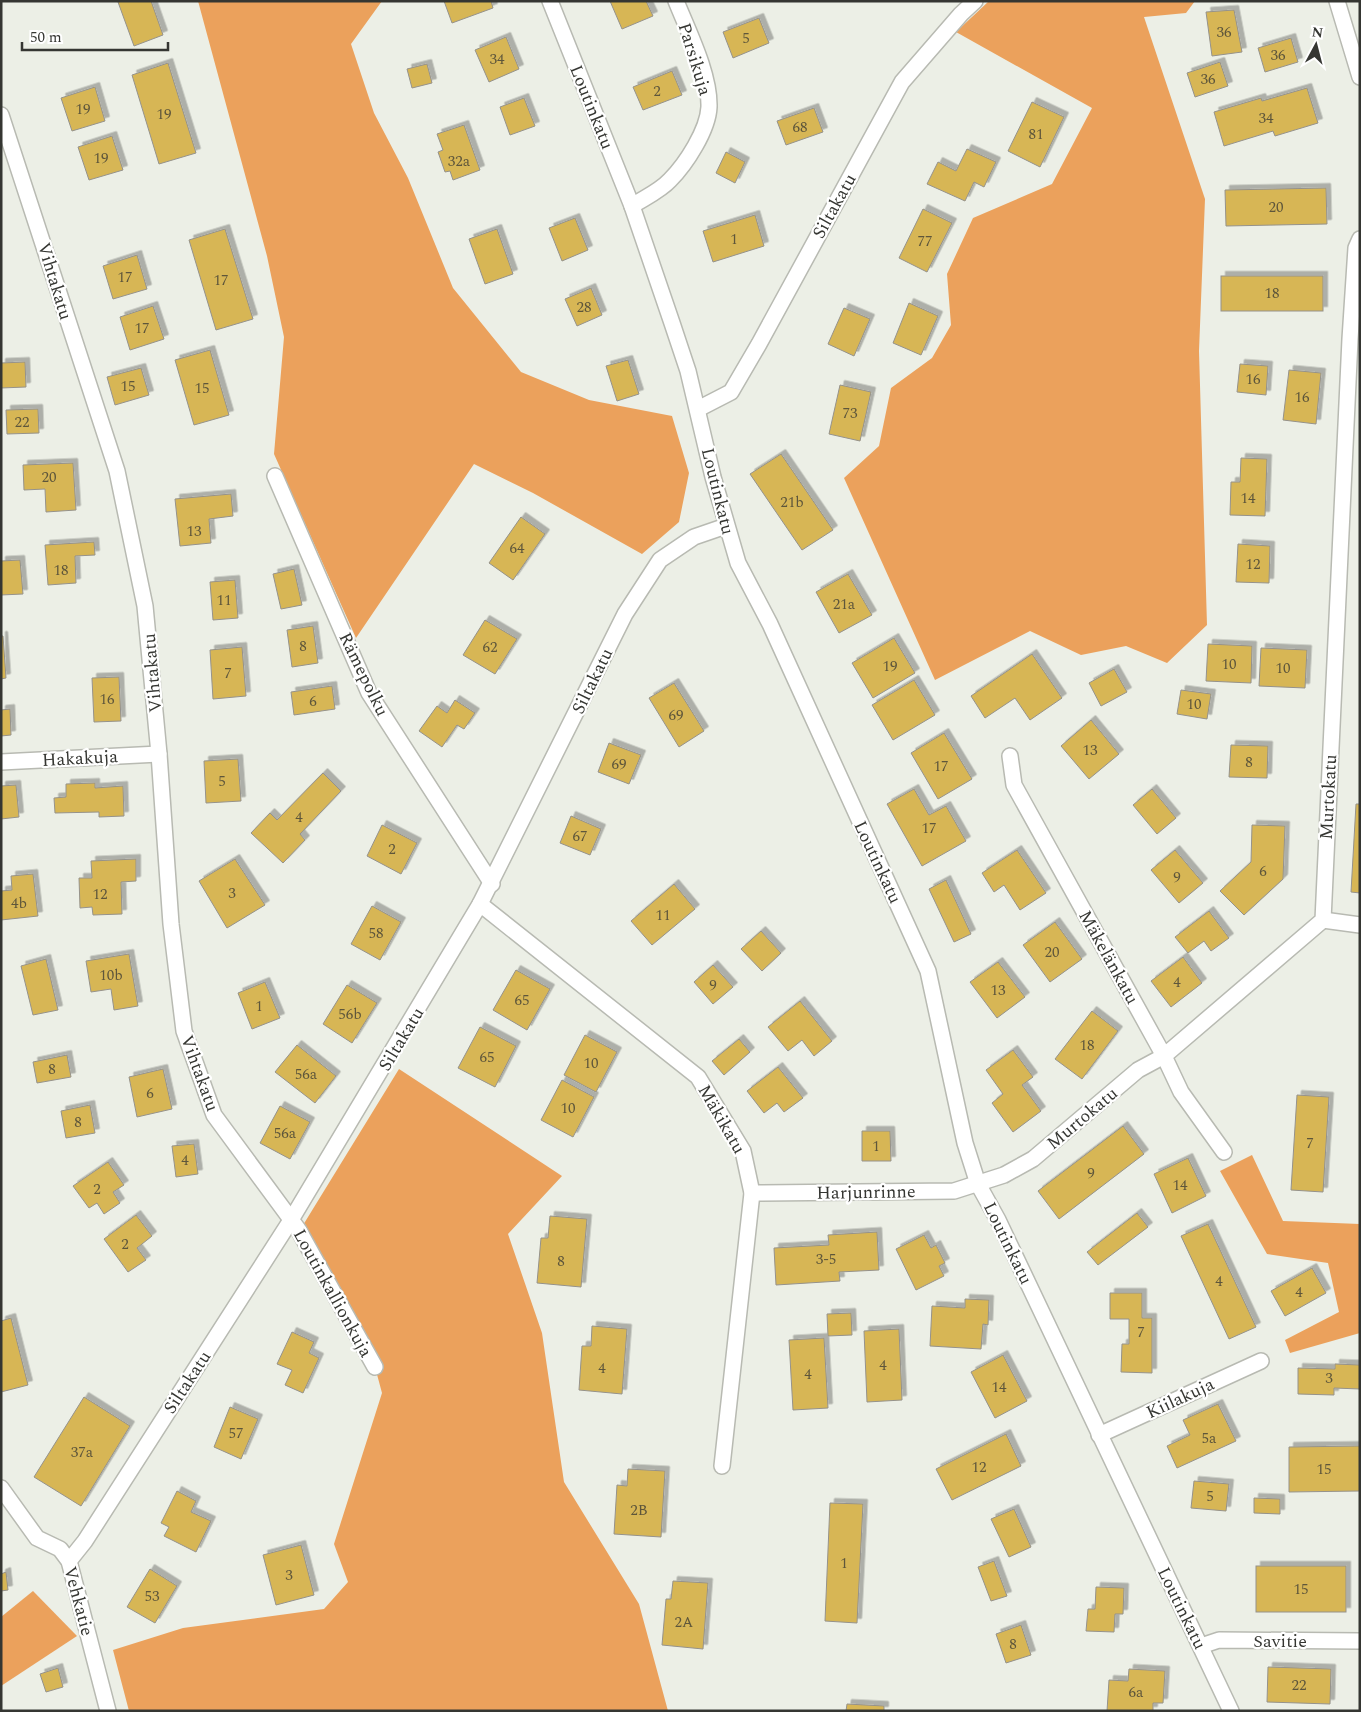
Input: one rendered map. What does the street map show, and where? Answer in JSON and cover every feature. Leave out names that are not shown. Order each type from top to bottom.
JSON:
[{"type":"street","name":"Loutinkatu","points":[[550,1],[632,206],[688,371],[726,526],[747,585],[770,624],[928,970],[964,1143],[978,1184],[998,1220],[1231,1711]]},
{"type":"street","name":"Parsikuja","points":[[632,206],[669,182],[695,148],[709,109],[707,87],[691,37],[676,1]]},
{"type":"street","name":"Siltakatu","points":[[698,409],[731,392],[902,82],[948,28],[975,1]]},
{"type":"street","points":[[1338,1],[1360,77]]},
{"type":"street","name":"Vihtakatu","points":[[1,115],[117,471],[145,606],[159,754],[171,924],[184,1031],[214,1115],[292,1220]]},
{"type":"street","name":"Murtokatu","points":[[978,1184],[1004,1175],[1033,1159],[1138,1070],[1164,1056],[1323,920],[1350,339],[1356,248],[1360,239]]},
{"type":"street","name":"Rämepolku","points":[[275,476],[369,694],[492,884]]},
{"type":"street","name":"Siltakatu","points":[[70,1561],[85,1541],[292,1220],[492,884],[625,614],[660,560],[694,537],[726,526]]},
{"type":"street","name":"Hakakuja","points":[[1,762],[159,754]]},
{"type":"street","name":"Mäkelänkatu","points":[[1010,756],[1014,785],[1182,1092],[1224,1152]]},
{"type":"street","name":"Mäkikatu","points":[[480,904],[698,1077],[743,1151],[752,1193],[722,1466]]},
{"type":"street","points":[[1323,920],[1360,926]]},
{"type":"street","name":"Harjunrinne","points":[[752,1193],[954,1191],[978,1184]]},
{"type":"street","name":"Loutinkallionkuja","points":[[292,1220],[375,1367]]},
{"type":"street","name":"Kiilakuja","points":[[1099,1435],[1261,1361]]},
{"type":"street","name":"Vehkatie","points":[[1,1488],[37,1538],[60,1549],[70,1561],[108,1711]]},
{"type":"street","name":"Savitie","points":[[1201,1646],[1220,1640],[1360,1641]]},
{"type":"shaded area","points":[[198,1],[382,1],[351,44],[374,113],[408,178],[453,288],[521,372],[589,400],[672,416],[689,473],[679,522],[642,554],[533,493],[474,464],[356,638],[274,454],[284,337],[267,256]]},
{"type":"shaded area","points":[[989,1],[1195,1],[1186,13],[1144,17],[1205,199],[1199,351],[1207,625],[1167,663],[1126,646],[1081,655],[1030,631],[935,680],[844,478],[879,446],[891,388],[932,358],[951,325],[947,274],[973,218],[1052,184],[1092,108],[956,32]]},
{"type":"shaded area","points":[[399,1069],[562,1176],[508,1234],[542,1333],[564,1482],[639,1604],[668,1711],[129,1711],[113,1650],[183,1628],[324,1609],[348,1582],[334,1544],[382,1393],[375,1367],[300,1230]]},
{"type":"shaded area","points":[[1252,1155],[1283,1221],[1360,1224],[1360,1333],[1290,1353],[1285,1340],[1339,1312],[1328,1263],[1267,1254],[1220,1171]]},
{"type":"shaded area","points":[[33,1591],[77,1636],[1,1686],[1,1617]]},
{"type":"building","points":[[151,1],[163,35],[134,46],[118,2]]},
{"type":"building","points":[[444,1],[491,1],[493,8],[452,23]]},
{"type":"building","points":[[610,1],[646,1],[653,16],[622,29]]},
{"type":"building","points":[[1234,10],[1242,52],[1212,56],[1206,12]]},
{"type":"building","points":[[759,18],[769,43],[733,58],[723,32]]},
{"type":"building","points":[[506,37],[519,69],[489,82],[475,50]]},
{"type":"building","points":[[1291,38],[1298,62],[1265,72],[1258,48]]},
{"type":"building","points":[[1220,62],[1228,86],[1195,97],[1187,73]]},
{"type":"building","points":[[168,63],[196,153],[159,164],[132,75]]},
{"type":"building","points":[[427,64],[432,83],[412,88],[407,69]]},
{"type":"building","points":[[672,71],[682,95],[643,110],[633,87]]},
{"type":"building","points":[[95,87],[105,121],[72,131],[61,98]]},
{"type":"building","points":[[1307,88],[1318,123],[1275,136],[1273,131],[1224,146],[1214,112],[1261,98],[1262,101]]},
{"type":"building","points":[[524,98],[535,126],[510,135],[500,107]]},
{"type":"building","points":[[1032,102],[1064,117],[1040,167],[1008,151]]},
{"type":"building","points":[[814,108],[823,132],[786,145],[777,121]]},
{"type":"building","points":[[464,125],[480,170],[453,180],[450,171],[445,172],[438,152],[443,150],[437,134]]},
{"type":"building","points":[[112,136],[123,170],[89,180],[78,147]]},
{"type":"building","points":[[967,149],[996,162],[984,187],[974,182],[965,201],[927,184],[938,162],[956,171]]},
{"type":"building","points":[[726,152],[745,162],[735,183],[716,173]]},
{"type":"building","points":[[1326,188],[1327,224],[1226,226],[1225,190]]},
{"type":"building","points":[[923,209],[952,223],[927,272],[899,258]]},
{"type":"building","points":[[755,215],[764,246],[713,262],[703,231]]},
{"type":"building","points":[[575,218],[588,250],[562,261],[549,228]]},
{"type":"building","points":[[225,229],[253,319],[216,330],[189,240]]},
{"type":"building","points":[[497,229],[513,274],[485,284],[469,239]]},
{"type":"building","points":[[137,255],[147,289],[113,299],[103,266]]},
{"type":"building","points":[[1221,276],[1323,276],[1323,311],[1221,311]]},
{"type":"building","points":[[591,288],[602,315],[577,326],[565,299]]},
{"type":"building","points":[[909,303],[938,316],[921,355],[893,343]]},
{"type":"building","points":[[153,306],[164,339],[130,350],[120,317]]},
{"type":"building","points":[[844,308],[870,319],[854,356],[828,344]]},
{"type":"building","points":[[210,350],[229,415],[194,425],[175,360]]},
{"type":"building","points":[[628,360],[639,394],[617,401],[606,366]]},
{"type":"building","points":[[25,362],[26,387],[1,388],[1,363]]},
{"type":"building","points":[[1240,364],[1268,366],[1266,395],[1237,392]]},
{"type":"building","points":[[141,368],[149,395],[115,405],[107,377]]},
{"type":"building","points":[[1289,370],[1321,373],[1316,424],[1283,420]]},
{"type":"building","points":[[840,385],[871,392],[860,441],[829,434]]},
{"type":"building","points":[[38,409],[39,433],[7,434],[6,410]]},
{"type":"building","points":[[781,454],[833,530],[802,550],[750,474]]},
{"type":"building","points":[[1241,458],[1267,459],[1265,516],[1230,515],[1231,482],[1240,482]]},
{"type":"building","points":[[73,463],[76,510],[46,512],[45,489],[24,490],[23,465]]},
{"type":"building","points":[[231,494],[233,516],[209,519],[211,543],[180,546],[175,499]]},
{"type":"building","points":[[521,517],[545,534],[513,580],[489,563]]},
{"type":"building","points":[[94,542],[95,555],[75,556],[76,583],[48,585],[45,545]]},
{"type":"building","points":[[1238,544],[1270,546],[1269,583],[1236,582]]},
{"type":"building","points":[[20,560],[23,594],[1,595],[1,561]]},
{"type":"building","points":[[294,569],[302,605],[281,609],[273,574]]},
{"type":"building","points":[[848,574],[872,615],[839,633],[816,592]]},
{"type":"building","points":[[235,580],[238,618],[213,620],[210,582]]},
{"type":"building","points":[[485,620],[517,639],[495,674],[463,655]]},
{"type":"building","points":[[313,626],[318,663],[292,667],[287,630]]},
{"type":"building","points":[[1,636],[3,636],[6,678],[1,679]]},
{"type":"building","points":[[894,638],[915,673],[873,698],[852,663]]},
{"type":"building","points":[[1208,644],[1252,646],[1251,683],[1206,681]]},
{"type":"building","points":[[242,647],[246,696],[213,699],[210,650]]},
{"type":"building","points":[[1261,648],[1307,650],[1305,688],[1259,686]]},
{"type":"building","points":[[1032,654],[1062,698],[1030,720],[1015,698],[985,718],[971,696]]},
{"type":"building","points":[[1114,669],[1127,692],[1101,706],[1089,683]]},
{"type":"building","points":[[119,677],[121,721],[94,722],[92,678]]},
{"type":"building","points":[[914,680],[935,715],[893,740],[872,705]]},
{"type":"building","points":[[674,683],[704,731],[679,747],[649,698]]},
{"type":"building","points":[[332,686],[335,709],[294,715],[291,692]]},
{"type":"building","points":[[1181,690],[1211,694],[1207,719],[1177,714]]},
{"type":"building","points":[[455,700],[475,713],[464,729],[457,725],[442,747],[419,731],[437,706],[447,713]]},
{"type":"building","points":[[10,709],[11,735],[1,736],[1,710]]},
{"type":"building","points":[[1091,720],[1119,754],[1089,779],[1061,746]]},
{"type":"building","points":[[944,733],[972,779],[938,799],[911,753]]},
{"type":"building","points":[[609,743],[641,755],[629,784],[598,772]]},
{"type":"building","points":[[1231,745],[1268,746],[1267,778],[1229,777]]},
{"type":"building","points":[[238,759],[241,801],[206,803],[204,761]]},
{"type":"building","points":[[323,773],[341,791],[300,834],[305,840],[283,863],[251,833],[270,813],[277,820]]},
{"type":"building","points":[[95,783],[95,788],[123,786],[124,816],[99,817],[99,812],[55,813],[54,798],[66,797],[66,784]]},
{"type":"building","points":[[16,785],[19,817],[1,819],[1,786]]},
{"type":"building","points":[[914,789],[929,815],[946,806],[966,841],[922,866],[887,804]]},
{"type":"building","points":[[1152,789],[1176,818],[1157,834],[1133,805]]},
{"type":"building","points":[[1356,804],[1360,804],[1360,893],[1351,892]]},
{"type":"building","points":[[571,816],[601,829],[590,855],[560,843]]},
{"type":"building","points":[[382,825],[417,843],[401,874],[367,856]]},
{"type":"building","points":[[1252,825],[1285,826],[1283,879],[1244,915],[1220,891],[1251,862]]},
{"type":"building","points":[[1017,850],[1046,893],[1020,910],[1004,885],[994,892],[982,873]]},
{"type":"building","points":[[1175,850],[1203,883],[1179,903],[1151,870]]},
{"type":"building","points":[[136,859],[136,881],[121,882],[122,914],[93,915],[92,907],[80,908],[79,878],[92,878],[91,861]]},
{"type":"building","points":[[235,859],[265,905],[227,928],[199,881]]},
{"type":"building","points":[[33,874],[38,916],[1,920],[1,891],[12,890],[11,876]]},
{"type":"building","points":[[946,880],[971,934],[954,942],[929,889]]},
{"type":"building","points":[[674,884],[695,909],[652,945],[631,921]]},
{"type":"building","points":[[372,906],[401,922],[380,960],[351,944]]},
{"type":"building","points":[[1209,911],[1229,938],[1211,951],[1204,941],[1188,953],[1175,937]]},
{"type":"building","points":[[1055,922],[1082,959],[1050,982],[1023,945]]},
{"type":"building","points":[[761,931],[781,953],[762,971],[741,949]]},
{"type":"building","points":[[129,954],[138,1006],[114,1010],[111,989],[91,992],[86,961]]},
{"type":"building","points":[[1183,957],[1202,983],[1171,1007],[1151,981]]},
{"type":"building","points":[[46,959],[58,1010],[33,1015],[21,966]]},
{"type":"building","points":[[998,962],[1025,997],[997,1018],[970,982]]},
{"type":"building","points":[[713,965],[733,987],[713,1004],[694,982]]},
{"type":"building","points":[[516,970],[550,989],[527,1030],[493,1010]]},
{"type":"building","points":[[265,982],[280,1018],[252,1029],[238,993]]},
{"type":"building","points":[[347,985],[377,1003],[352,1043],[323,1024]]},
{"type":"building","points":[[800,1001],[832,1041],[814,1056],[802,1040],[788,1051],[768,1027]]},
{"type":"building","points":[[1092,1011],[1118,1031],[1082,1079],[1055,1059]]},
{"type":"building","points":[[480,1027],[516,1046],[495,1087],[458,1068]]},
{"type":"building","points":[[585,1035],[617,1052],[596,1092],[564,1075]]},
{"type":"building","points":[[739,1039],[750,1052],[724,1075],[712,1061]]},
{"type":"building","points":[[297,1045],[336,1076],[315,1103],[275,1072]]},
{"type":"building","points":[[1013,1050],[1033,1077],[1022,1085],[1041,1111],[1013,1132],[992,1103],[1003,1094],[986,1070]]},
{"type":"building","points":[[67,1055],[71,1077],[37,1083],[33,1062]]},
{"type":"building","points":[[778,1067],[803,1098],[784,1112],[777,1103],[764,1113],[747,1091]]},
{"type":"building","points":[[163,1069],[172,1109],[137,1117],[129,1077]]},
{"type":"building","points":[[562,1080],[594,1097],[573,1137],[541,1120]]},
{"type":"building","points":[[1297,1095],[1329,1097],[1323,1192],[1291,1190]]},
{"type":"building","points":[[90,1105],[95,1133],[66,1138],[61,1111]]},
{"type":"building","points":[[280,1106],[310,1122],[290,1159],[260,1143]]},
{"type":"building","points":[[1123,1126],[1144,1154],[1059,1219],[1038,1191]]},
{"type":"building","points":[[862,1131],[890,1131],[891,1161],[862,1161]]},
{"type":"building","points":[[194,1144],[198,1174],[176,1177],[172,1146]]},
{"type":"building","points":[[1188,1158],[1206,1196],[1172,1213],[1154,1174]]},
{"type":"building","points":[[108,1162],[124,1185],[113,1192],[120,1203],[104,1214],[97,1203],[89,1208],[73,1186]]},
{"type":"building","points":[[1137,1213],[1148,1227],[1098,1265],[1087,1252]]},
{"type":"building","points":[[136,1215],[152,1236],[137,1248],[146,1260],[128,1272],[104,1239]]},
{"type":"building","points":[[550,1216],[587,1219],[581,1287],[537,1283],[541,1238],[548,1238]]},
{"type":"building","points":[[1208,1224],[1256,1327],[1229,1339],[1181,1236]]},
{"type":"building","points":[[877,1232],[879,1270],[839,1272],[840,1281],[776,1285],[774,1248],[829,1245],[828,1235]]},
{"type":"building","points":[[924,1235],[931,1248],[936,1245],[945,1263],[939,1266],[944,1276],[916,1290],[896,1249]]},
{"type":"building","points":[[1312,1268],[1326,1293],[1285,1316],[1271,1291]]},
{"type":"building","points":[[1110,1293],[1142,1293],[1142,1318],[1152,1318],[1152,1373],[1121,1372],[1122,1344],[1129,1344],[1129,1319],[1110,1319]]},
{"type":"building","points":[[965,1299],[989,1300],[988,1325],[983,1324],[981,1349],[930,1346],[932,1306],[965,1308]]},
{"type":"building","points":[[851,1313],[852,1335],[828,1336],[827,1314]]},
{"type":"building","points":[[11,1318],[28,1385],[1,1392],[1,1321]]},
{"type":"building","points":[[592,1326],[627,1329],[622,1394],[579,1390],[582,1346],[591,1346]]},
{"type":"building","points":[[899,1329],[902,1400],[867,1402],[864,1331]]},
{"type":"building","points":[[292,1332],[314,1342],[309,1353],[319,1358],[303,1393],[285,1385],[292,1370],[277,1364]]},
{"type":"building","points":[[824,1338],[828,1408],[793,1410],[789,1340]]},
{"type":"building","points":[[1003,1355],[1027,1401],[995,1418],[971,1372]]},
{"type":"building","points":[[1335,1364],[1360,1365],[1360,1389],[1334,1388],[1334,1395],[1298,1394],[1298,1368],[1335,1369]]},
{"type":"building","points":[[84,1397],[130,1426],[81,1506],[34,1477]]},
{"type":"building","points":[[1218,1404],[1236,1441],[1177,1468],[1167,1446],[1190,1435],[1183,1420]]},
{"type":"building","points":[[230,1407],[258,1419],[241,1459],[214,1447]]},
{"type":"building","points":[[1006,1434],[1021,1466],[952,1500],[936,1469]]},
{"type":"building","points":[[1360,1446],[1360,1491],[1289,1492],[1289,1447]]},
{"type":"building","points":[[628,1469],[665,1471],[661,1537],[614,1534],[617,1485],[627,1486]]},
{"type":"building","points":[[1194,1481],[1229,1484],[1226,1511],[1191,1508]]},
{"type":"building","points":[[177,1491],[196,1501],[191,1512],[211,1521],[196,1552],[164,1536],[169,1527],[161,1523]]},
{"type":"building","points":[[1254,1498],[1280,1499],[1280,1514],[1254,1513]]},
{"type":"building","points":[[830,1503],[863,1504],[857,1623],[825,1621]]},
{"type":"building","points":[[1014,1509],[1031,1547],[1009,1557],[991,1519]]},
{"type":"building","points":[[301,1545],[314,1595],[276,1605],[263,1555]]},
{"type":"building","points":[[994,1561],[1007,1596],[991,1601],[978,1567]]},
{"type":"building","points":[[1256,1566],[1346,1566],[1346,1612],[1256,1612]]},
{"type":"building","points":[[150,1569],[177,1586],[155,1623],[127,1607]]},
{"type":"building","points":[[6,1572],[8,1590],[1,1591],[1,1574]]},
{"type":"building","points":[[673,1581],[708,1583],[703,1649],[662,1645],[666,1599],[671,1599]]},
{"type":"building","points":[[1096,1587],[1124,1588],[1123,1614],[1115,1614],[1114,1632],[1086,1631],[1088,1609],[1095,1609]]},
{"type":"building","points":[[1021,1625],[1031,1655],[1006,1663],[996,1634]]},
{"type":"building","points":[[1268,1667],[1331,1669],[1330,1704],[1267,1702]]},
{"type":"building","points":[[58,1668],[63,1687],[46,1692],[40,1674]]},
{"type":"building","points":[[1129,1669],[1165,1671],[1163,1703],[1153,1703],[1153,1711],[1107,1711],[1109,1680],[1128,1681]]},
{"type":"building","points":[[847,1704],[884,1706],[884,1711],[846,1711]]}]
